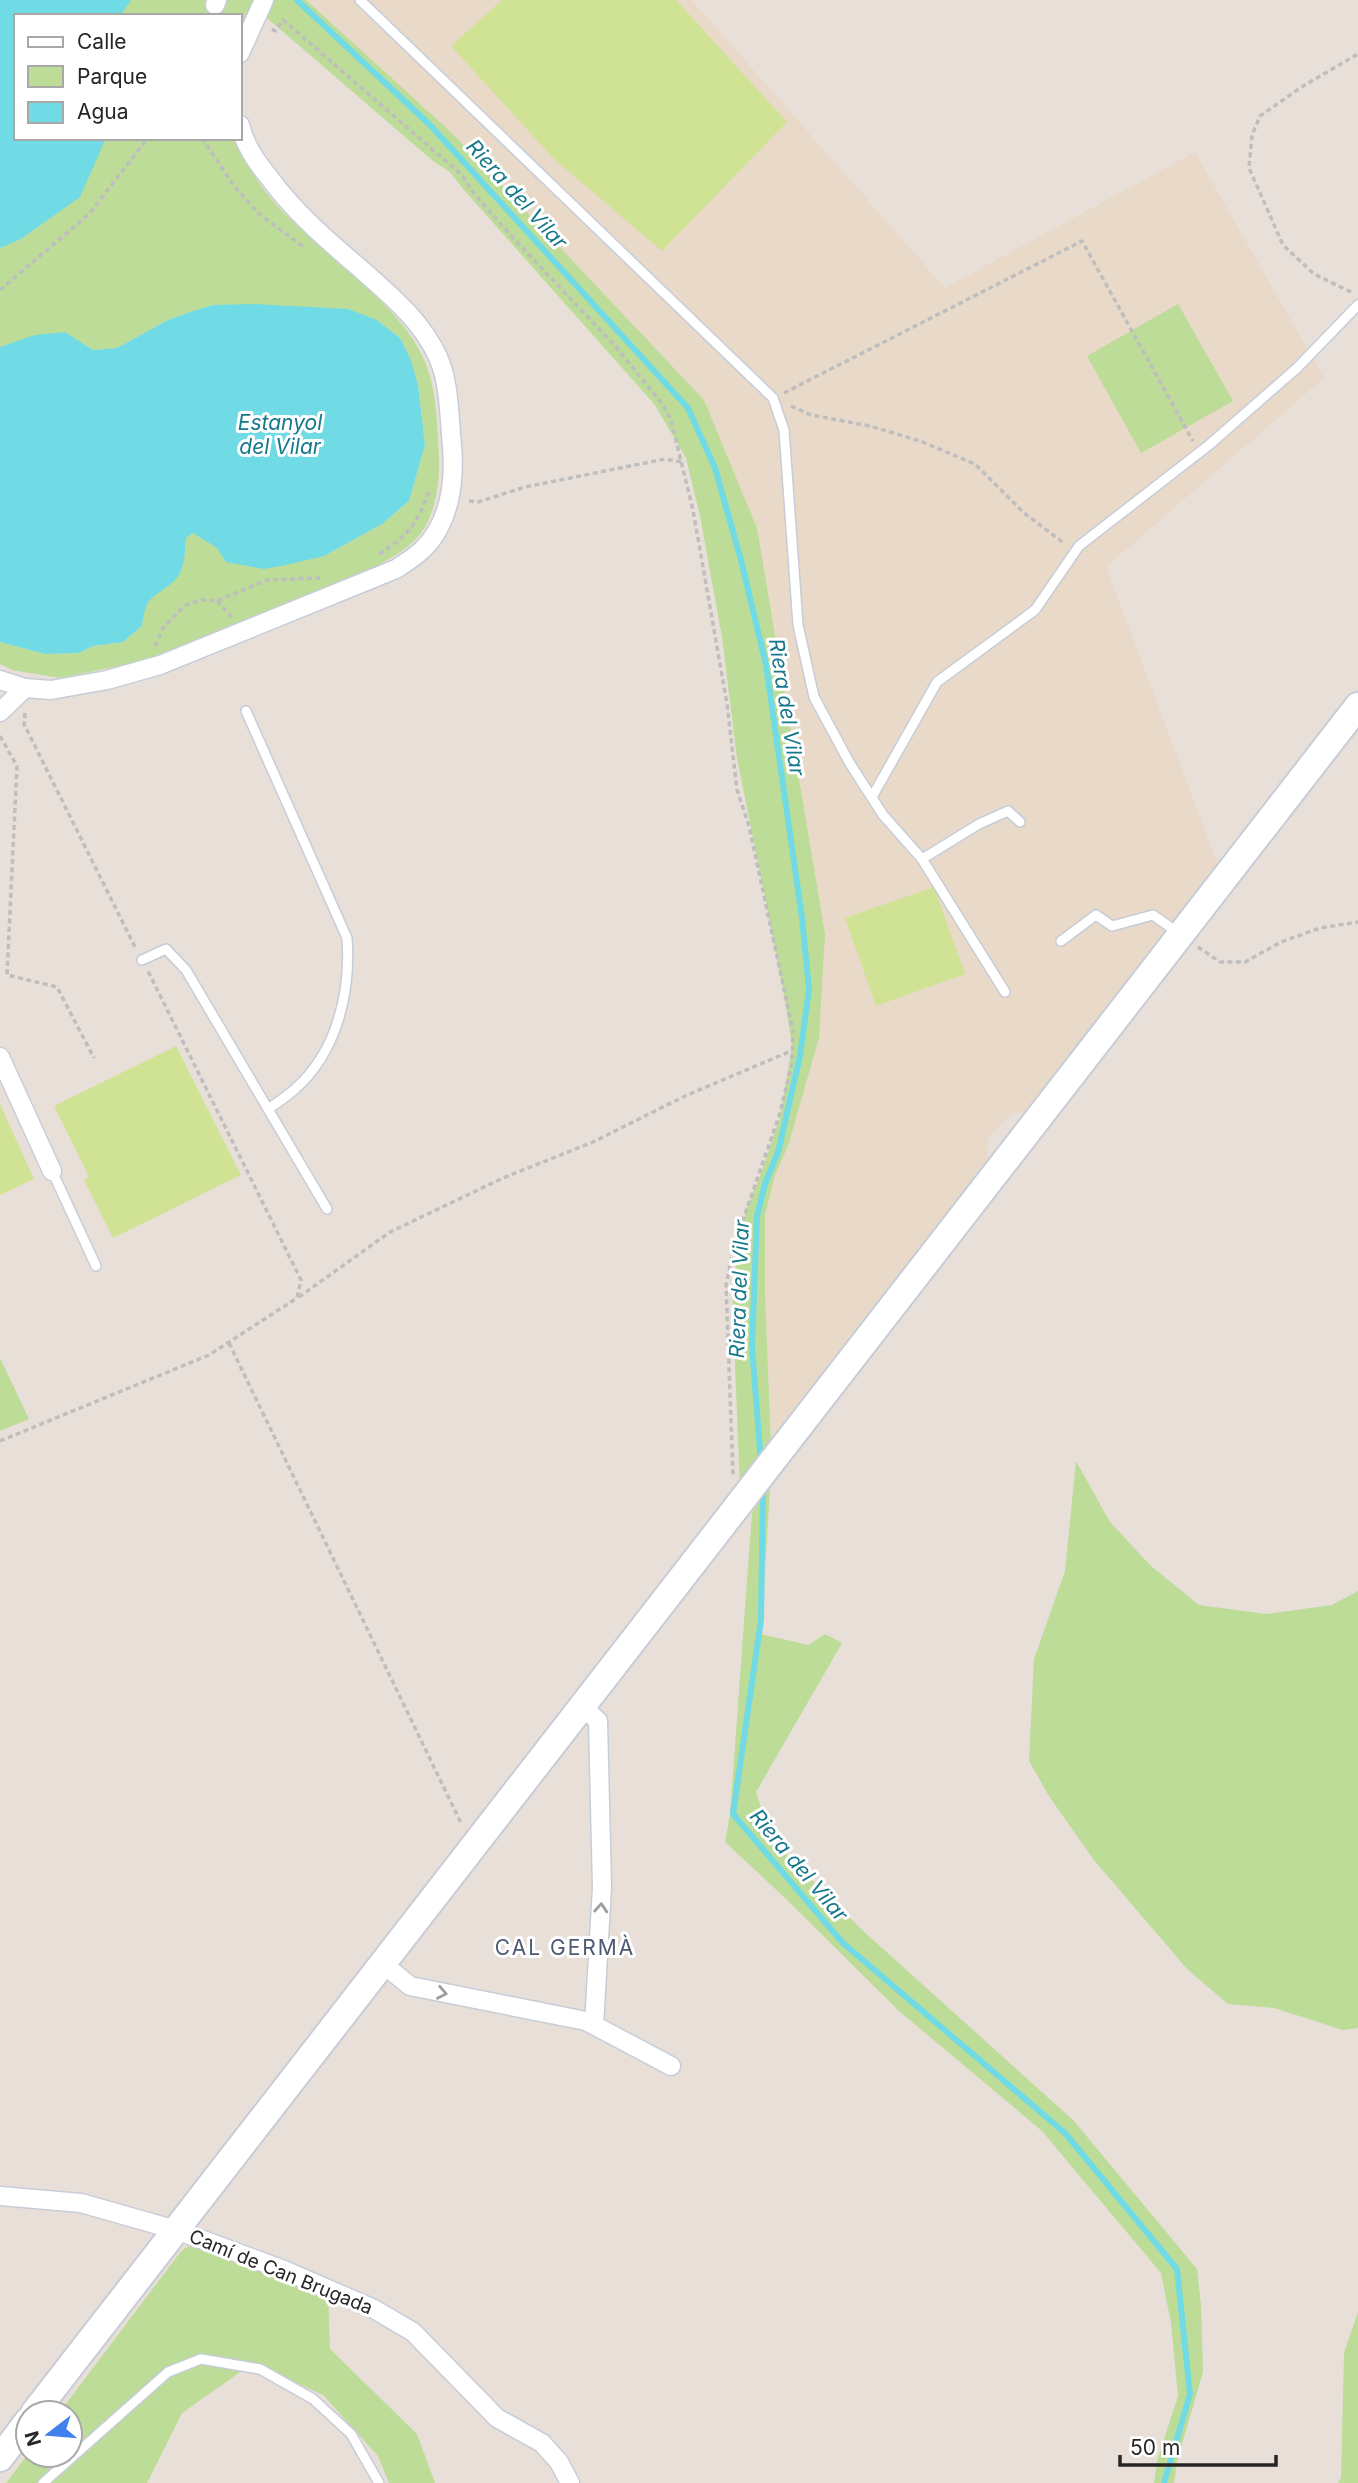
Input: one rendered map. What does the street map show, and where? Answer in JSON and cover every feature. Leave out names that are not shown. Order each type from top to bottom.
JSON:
[{"type":"main road","points":[[45,2399],[1358,706]]},
{"type":"main road","points":[[0,2458],[14,2440]]},
{"type":"street","points":[[242,48],[259,10]]},
{"type":"street","points":[[0,680],[26,688],[66,689],[157,666],[396,569],[423,549],[440,526],[450,498],[453,466],[447,391],[438,359],[418,324],[402,305],[319,233],[281,194],[247,146],[242,131]]},
{"type":"street","points":[[0,712],[26,688]]},
{"type":"street","points":[[0,1057],[52,1171]]},
{"type":"street","points":[[582,1706],[598,1721],[603,1887],[594,2025]]},
{"type":"street","points":[[382,1963],[410,1986],[586,2021],[671,2066]]},
{"type":"street","name":"Camí de Can Brugada","points":[[0,2196],[81,2203],[176,2230],[297,2276],[374,2309],[414,2332],[497,2418],[542,2443],[559,2462],[570,2483]]},
{"type":"lane","points":[[360,0],[773,398],[784,430],[798,625],[814,697],[849,762],[883,815],[922,859],[1005,992]]},
{"type":"lane","points":[[872,797],[937,682],[1035,610],[1079,546],[1199,452],[1297,368],[1358,305]]},
{"type":"lane","points":[[246,711],[347,938],[349,963],[346,996],[318,1061],[296,1088],[268,1109]]},
{"type":"lane","points":[[922,859],[979,824],[1008,811],[1020,822]]},
{"type":"lane","points":[[1061,941],[1096,915],[1112,926],[1153,915],[1180,934]]},
{"type":"lane","points":[[142,960],[166,949],[186,970],[327,1209]]},
{"type":"lane","points":[[52,1171],[96,1266]]},
{"type":"lane","points":[[43,2483],[168,2372],[201,2359],[260,2369],[313,2399],[351,2434],[379,2483]]},
{"type":"path","points":[[259,10],[275,31],[283,20],[462,175],[471,190],[515,240],[616,347],[663,405],[671,420],[682,462],[727,704],[737,790],[748,826],[793,1031],[792,1063],[780,1113],[735,1243],[726,1285],[733,1487],[742,1499]]},
{"type":"path","points":[[1358,54],[1303,86],[1260,116],[1252,135],[1249,168],[1283,245],[1314,274],[1358,295]]},
{"type":"path","points":[[0,290],[89,214],[147,140]]},
{"type":"path","points":[[203,140],[234,186],[259,214],[307,249]]},
{"type":"path","points":[[773,398],[1082,241],[1199,452]]},
{"type":"path","points":[[773,398],[811,415],[870,426],[920,441],[975,464],[1024,513],[1075,551]]},
{"type":"path","points":[[450,498],[478,502],[525,487],[579,475],[665,459],[682,462]]},
{"type":"path","points":[[377,555],[400,541],[419,519],[430,489]]},
{"type":"path","points":[[154,650],[163,628],[184,606],[201,600],[216,601],[267,580],[320,578],[330,574]]},
{"type":"path","points":[[26,688],[24,724],[301,1280],[297,1298]]},
{"type":"path","points":[[0,736],[17,766],[7,975],[57,987],[94,1058]]},
{"type":"path","points":[[1180,934],[1220,962],[1245,962],[1281,942],[1320,928],[1358,922]]},
{"type":"path","points":[[0,1441],[209,1356],[390,1232],[503,1178],[593,1142],[685,1096],[792,1051]]},
{"type":"path","points":[[229,1343],[472,1847]]},
{"type":"shaded area","points":[[306,0],[692,0],[945,288],[1195,152],[1324,378],[1106,567],[1218,865],[1026,1114],[1012,1112],[987,1140],[988,1163],[771,1446],[765,1215],[775,1175],[788,1146],[819,1038],[704,400],[453,134]]},
{"type":"green space","points":[[99,0],[306,0],[453,134],[704,400],[757,528],[825,934],[819,1038],[788,1146],[775,1175],[765,1215],[771,1446],[740,1489],[732,1288],[746,1210],[780,1117],[792,1046],[737,758],[722,637],[700,516],[686,458],[655,405],[450,172],[433,161],[252,5],[242,22],[242,14],[104,14]]},
{"type":"green space","points":[[502,0],[676,0],[787,122],[662,251],[555,160],[451,46]]},
{"type":"green space","points":[[67,140],[234,140],[251,171],[274,202],[384,304],[415,342],[425,362],[434,396],[439,465],[436,496],[421,533],[402,551],[379,565],[143,661],[60,678],[12,670],[0,664],[0,642],[45,654],[79,653],[93,646],[123,642],[142,626],[144,610],[152,596],[174,581],[185,552],[186,538],[193,533],[217,548],[226,562],[324,556],[382,524],[409,501],[425,445],[418,385],[411,360],[400,338],[377,320],[213,305],[168,320],[117,348],[93,350],[65,332],[0,347],[0,248],[5,246]]},
{"type":"green space","points":[[1178,304],[1233,401],[1141,453],[1087,356]]},
{"type":"green space","points":[[934,887],[965,974],[876,1006],[845,918]]},
{"type":"green space","points":[[176,1046],[241,1175],[113,1238],[84,1180],[89,1177],[54,1106]]},
{"type":"green space","points":[[0,1104],[34,1179],[0,1195]]},
{"type":"green space","points":[[0,1358],[29,1419],[0,1431]]},
{"type":"green space","points":[[1076,1461],[1110,1522],[1151,1566],[1199,1605],[1266,1614],[1332,1605],[1358,1591],[1358,2028],[1343,2030],[1274,2008],[1228,2004],[1188,1970],[1093,1859],[1049,1796],[1029,1761],[1034,1659],[1065,1571]]},
{"type":"green space","points":[[770,1489],[761,1634],[808,1645],[825,1634],[842,1643],[756,1792],[771,1839],[861,1929],[1074,2121],[1197,2269],[1203,2372],[1177,2461],[1174,2483],[1154,2483],[1157,2461],[1178,2396],[1171,2323],[1161,2273],[1042,2131],[899,2011],[725,1842],[730,1815],[752,1512]]},
{"type":"green space","points":[[193,2244],[328,2292],[330,2349],[417,2434],[435,2483],[389,2483],[378,2456],[323,2395],[253,2363],[182,2413],[147,2483],[6,2483],[17,2469],[84,2469],[84,2399],[70,2399],[182,2250]]},
{"type":"green space","points":[[1358,2312],[1358,2483],[1338,2483],[1341,2478],[1344,2353]]},
{"type":"water","points":[[0,0],[131,0],[121,14],[14,14],[14,140],[105,140],[80,197],[21,239],[0,248]]},
{"type":"water","name":"Estanyol del Vilar","points":[[254,304],[348,309],[377,320],[400,338],[411,360],[418,385],[425,445],[409,501],[382,524],[324,556],[264,569],[226,562],[217,548],[193,533],[186,538],[184,562],[177,578],[151,599],[142,626],[123,642],[93,646],[79,653],[45,654],[0,642],[0,347],[35,335],[65,332],[93,350],[117,348],[168,320],[193,311],[213,305]]},
{"type":"waterway","name":"Riera del Vilar","points":[[297,0],[430,125],[688,408],[715,468],[741,560],[766,665],[802,918],[809,989],[800,1056],[778,1152],[765,1184],[757,1216],[752,1347],[761,1463]]},
{"type":"waterway","name":"Riera del Vilar","points":[[763,1488],[761,1620],[733,1814],[843,1943],[1065,2133],[1177,2269],[1190,2394],[1164,2483]]},
{"type":"district","name":"CAL GERMÀ","points":[[565,1947]]}]
